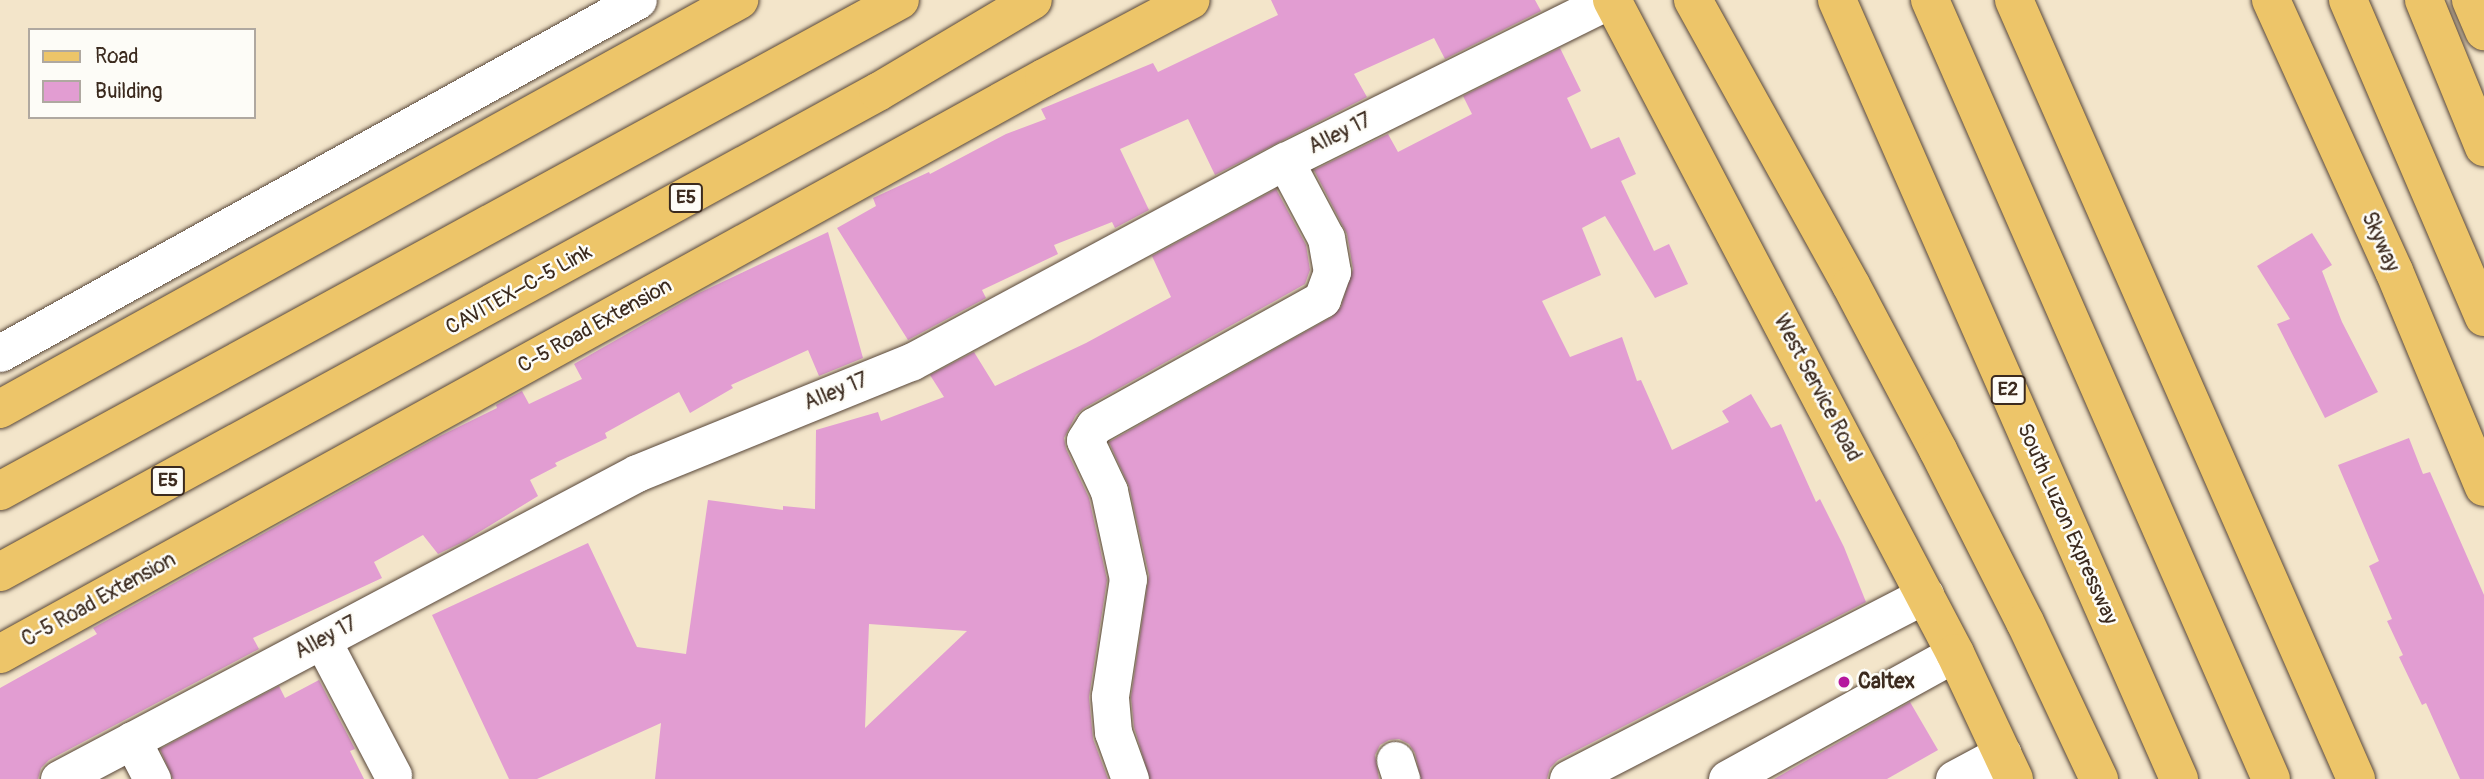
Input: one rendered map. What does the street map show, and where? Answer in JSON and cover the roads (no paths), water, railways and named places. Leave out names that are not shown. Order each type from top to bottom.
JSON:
[{"type":"main road","points":[[0,409],[740,0]]},
{"type":"main road","points":[[0,491],[900,0]]},
{"type":"main road","name":"CAVITEX–C-5 Link","points":[[0,572],[878,92],[1033,0]]},
{"type":"main road","name":"C-5 Road Extension","points":[[0,654],[1044,78],[1192,0]]},
{"type":"main road","name":"West Service Road","points":[[1611,0],[1925,595],[2008,766]]},
{"type":"main road","points":[[1693,0],[1851,285],[2025,622],[2099,779]]},
{"type":"main road","name":"South Luzon Expressway","points":[[1837,0],[2179,779]]},
{"type":"main road","points":[[1930,0],[2271,779]]},
{"type":"main road","points":[[2014,0],[2356,779]]},
{"type":"main road","name":"Skyway","points":[[2271,0],[2394,271],[2484,487]]},
{"type":"main road","points":[[2348,0],[2457,248],[2484,317]]},
{"type":"main road","points":[[2424,0],[2481,132]]},
{"type":"main road","points":[[2471,0],[2484,31]]},
{"type":"street","points":[[0,353],[638,0]]},
{"type":"street","name":"Alley 17","points":[[59,779],[637,473],[911,362],[1285,161],[1611,0]]},
{"type":"street","points":[[1130,779],[1113,732],[1110,696],[1128,579],[1109,491],[1085,440],[1094,426],[1322,299],[1332,272],[1325,238],[1285,161]]},
{"type":"street","points":[[1568,779],[1925,595]]},
{"type":"street","points":[[322,640],[393,775]]},
{"type":"street","points":[[1727,779],[1955,653]]},
{"type":"street","points":[[132,740],[152,779]]},
{"type":"street","points":[[1954,779],[2008,766]]},
{"type":"place","name":"Caltex","points":[[1844,682]]}]
